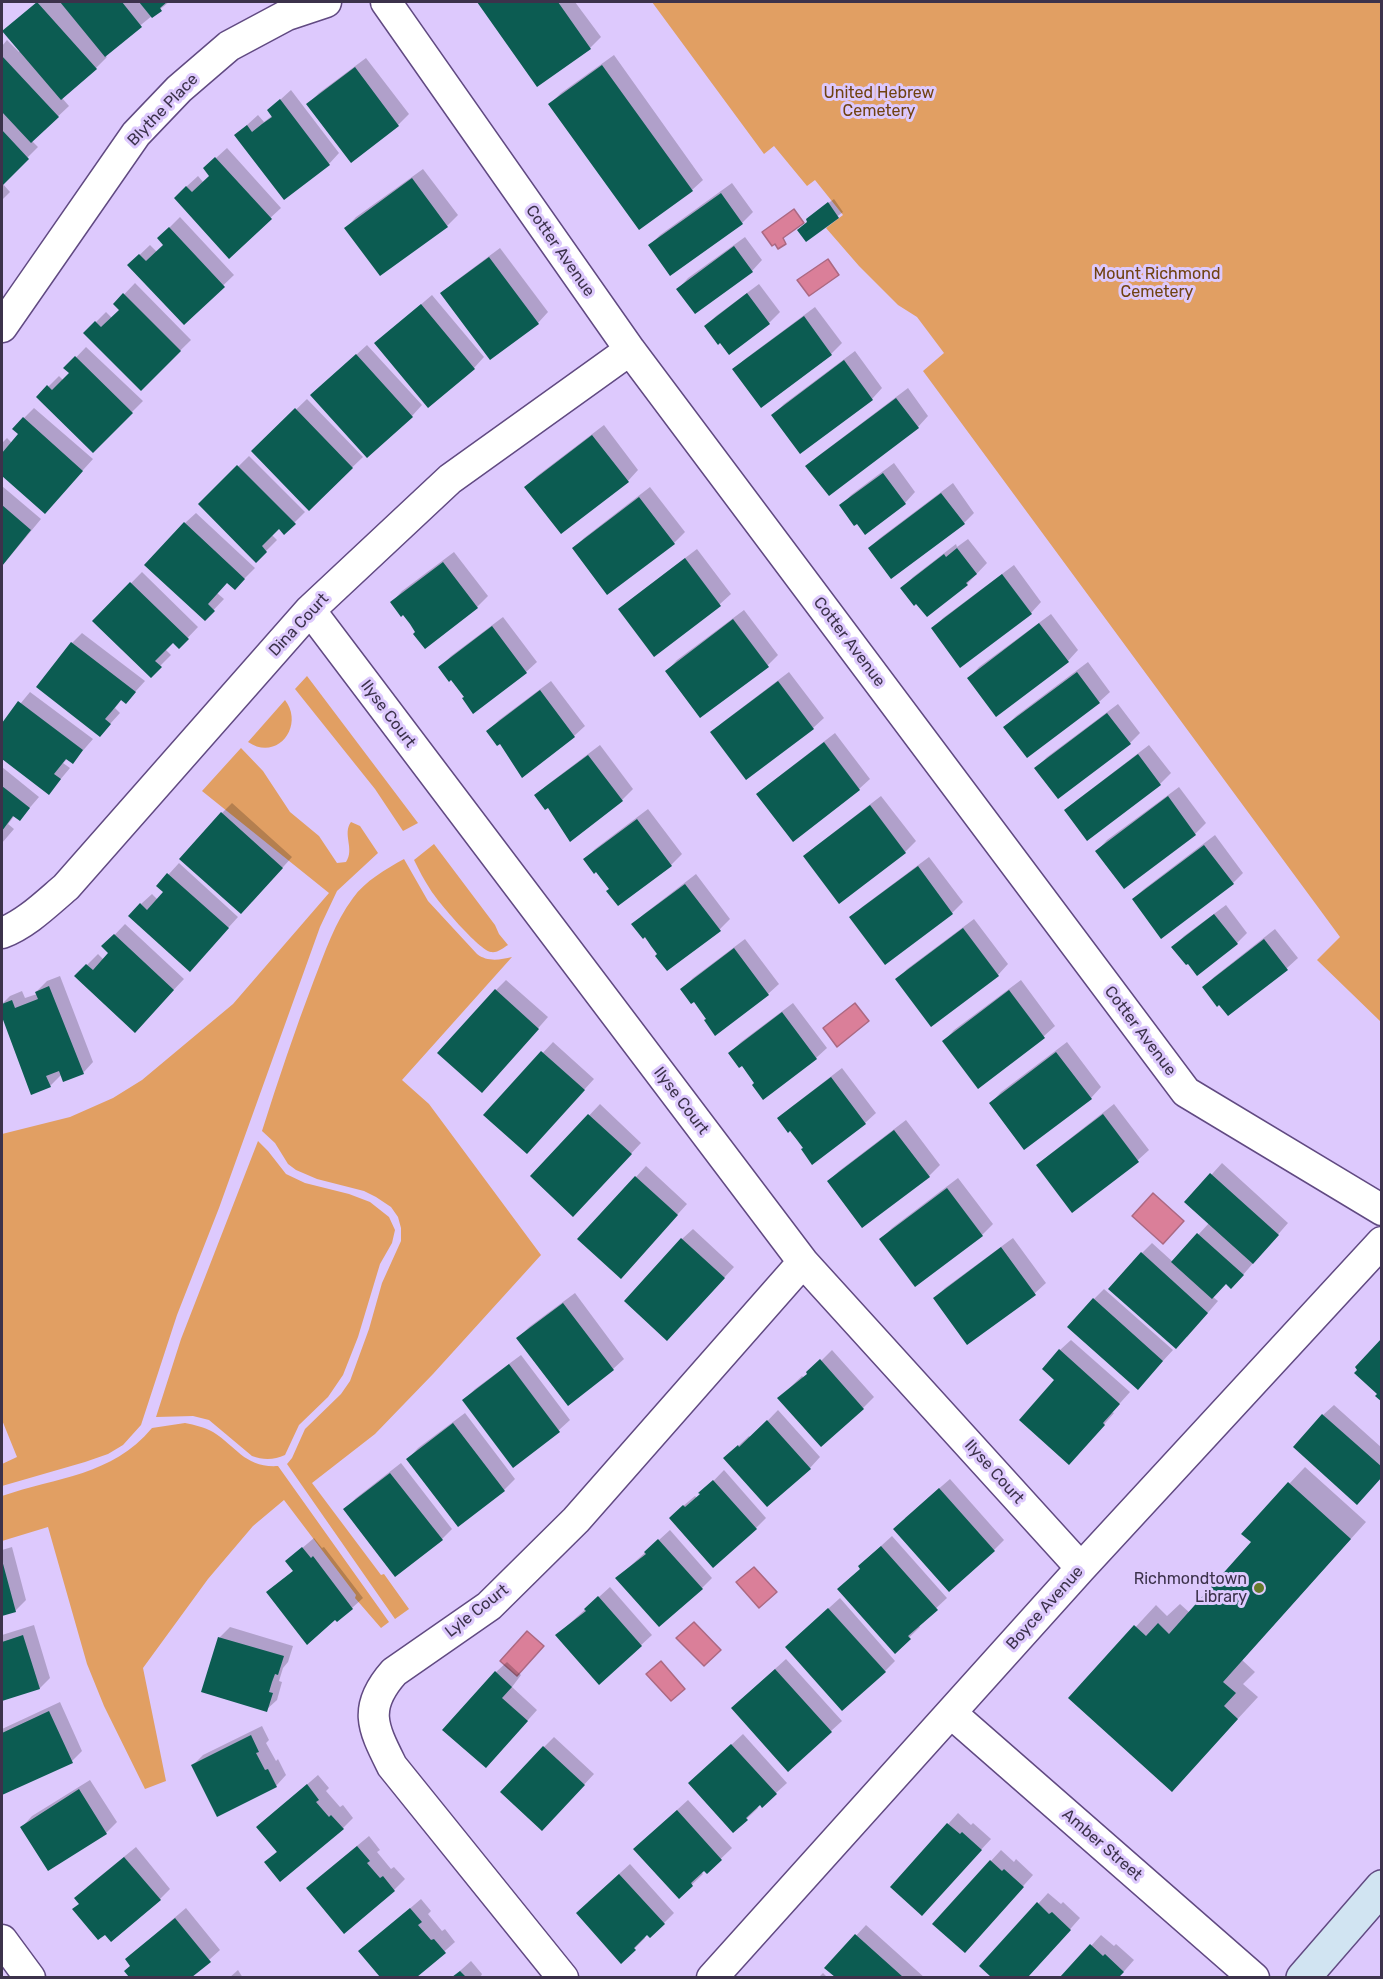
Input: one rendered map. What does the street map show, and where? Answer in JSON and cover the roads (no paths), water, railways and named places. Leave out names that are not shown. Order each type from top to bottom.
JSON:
[{"type":"street","name":"Blythe Place","points":[[2,327],[135,134],[179,89],[229,46],[287,15],[326,2]]},
{"type":"street","name":"Cotter Avenue","points":[[386,2],[630,350],[1186,1092],[1382,1210]]},
{"type":"street","name":"Dina Court","points":[[2,933],[14,929],[43,908],[66,887],[310,610],[450,479],[630,350]]},
{"type":"street","name":"Ilyse Court","points":[[310,610],[803,1262],[1081,1568]]},
{"type":"street","name":"Boyce Avenue","points":[[712,1977],[1081,1568],[1382,1242]]},
{"type":"street","name":"Lyle Court","points":[[563,1977],[392,1766],[375,1730],[374,1707],[382,1686],[394,1672],[489,1606],[576,1520],[803,1262]]},
{"type":"street","name":"Amber Street","points":[[951,1713],[1254,1977]]},
{"type":"street","points":[[1311,1975],[1382,1887]]},
{"type":"street","points":[[2,1940],[30,1977]]},
{"type":"place","name":"Richmondtown Library","points":[[1259,1588]]},
{"type":"park label","name":"United Hebrew Cemetery","points":[[879,102]]},
{"type":"park label","name":"Mount Richmond Cemetery","points":[[1157,283]]}]
